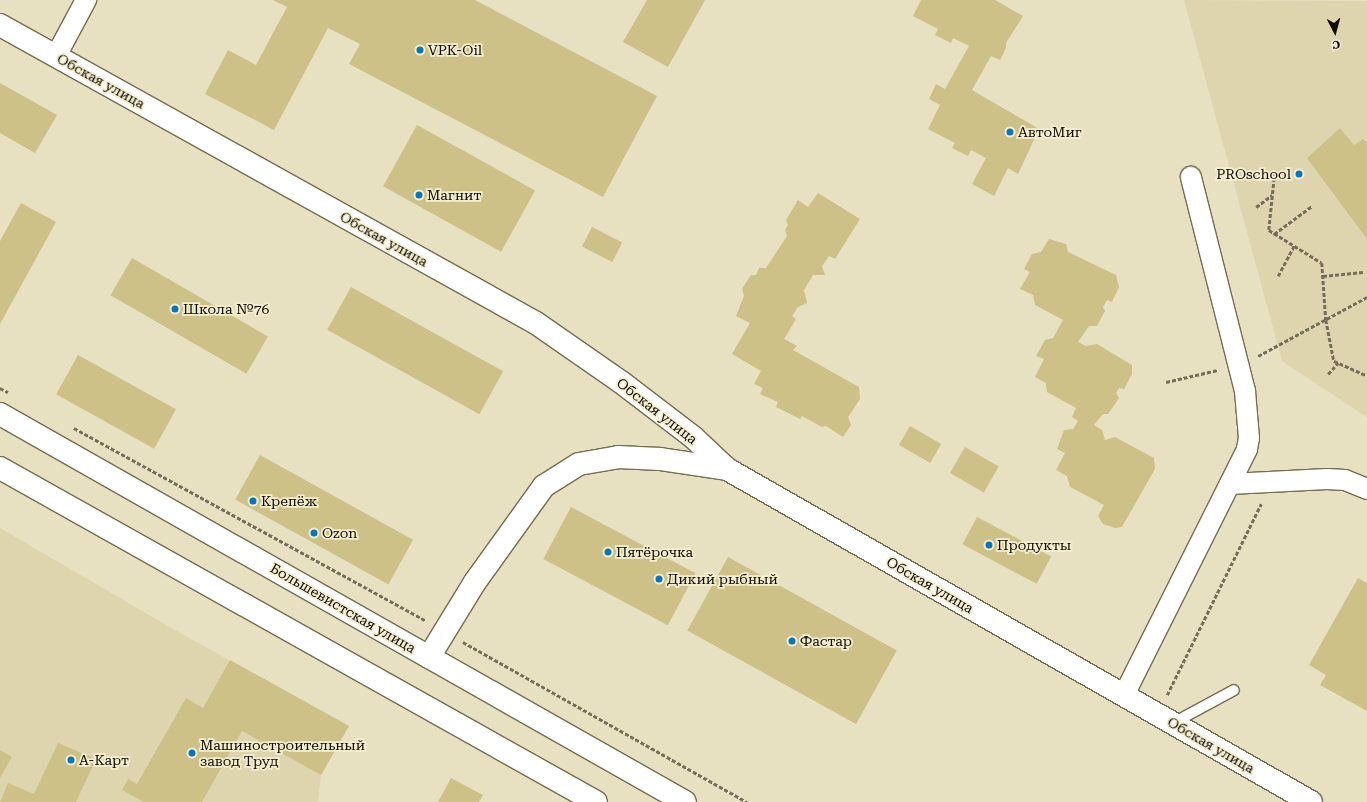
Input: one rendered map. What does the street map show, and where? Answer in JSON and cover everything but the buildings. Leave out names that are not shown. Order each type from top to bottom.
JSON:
[{"type":"main road","name":"Обская улица","points":[[0,25],[536,323],[621,382],[693,437],[727,469],[1311,802]]},
{"type":"main road","name":"Большевистская улица","points":[[0,414],[685,802]]},
{"type":"main road","points":[[429,657],[476,582],[544,486],[579,464],[618,457],[660,459],[727,469]]},
{"type":"main road","points":[[0,468],[596,802]]},
{"type":"street","points":[[56,56],[86,0]]},
{"type":"street","points":[[1124,695],[1247,449],[1249,422],[1246,398],[1191,176]]},
{"type":"street","points":[[1230,484],[1345,480],[1367,489]]},
{"type":"lane","points":[[1165,719],[1234,690]]},
{"type":"path","points":[[1275,172],[1269,230],[1322,263],[1326,320],[1334,361],[1367,376]]},
{"type":"path","points":[[1256,207],[1273,195]]},
{"type":"path","points":[[1274,234],[1312,206]]},
{"type":"path","points":[[1278,276],[1294,246]]},
{"type":"path","points":[[1323,276],[1362,272]]},
{"type":"path","points":[[1278,347],[1367,297]]},
{"type":"path","points":[[1328,374],[1338,363]]},
{"type":"path","points":[[0,388],[14,395]]},
{"type":"path","points":[[70,426],[445,632],[748,802]]},
{"type":"path","points":[[1165,719],[1271,482]]},
{"type":"shaded area","name":"PROschool","points":[[1184,0],[1367,1],[1367,417],[1282,361]]},
{"type":"shaded area","points":[[0,528],[173,629],[349,726],[321,775],[318,802],[0,802]]},
{"type":"place","name":"VPK-Oil","points":[[420,50]]},
{"type":"place","name":"АвтоМиг","points":[[1010,132]]},
{"type":"place","name":"PROschool","points":[[1299,174]]},
{"type":"place","name":"Магнит","points":[[419,195]]},
{"type":"place","name":"Школа №76","points":[[175,309]]},
{"type":"place","name":"Крепёж","points":[[253,501]]},
{"type":"place","name":"Ozon","points":[[314,533]]},
{"type":"place","name":"Продукты","points":[[989,545]]},
{"type":"place","name":"Пятёрочка","points":[[608,552]]},
{"type":"place","name":"Дикий рыбный","points":[[659,579]]},
{"type":"place","name":"Фастар","points":[[792,641]]},
{"type":"place","name":"Машиностроительный завод Труд","points":[[192,753]]},
{"type":"place","name":"А-Карт","points":[[71,760]]}]
